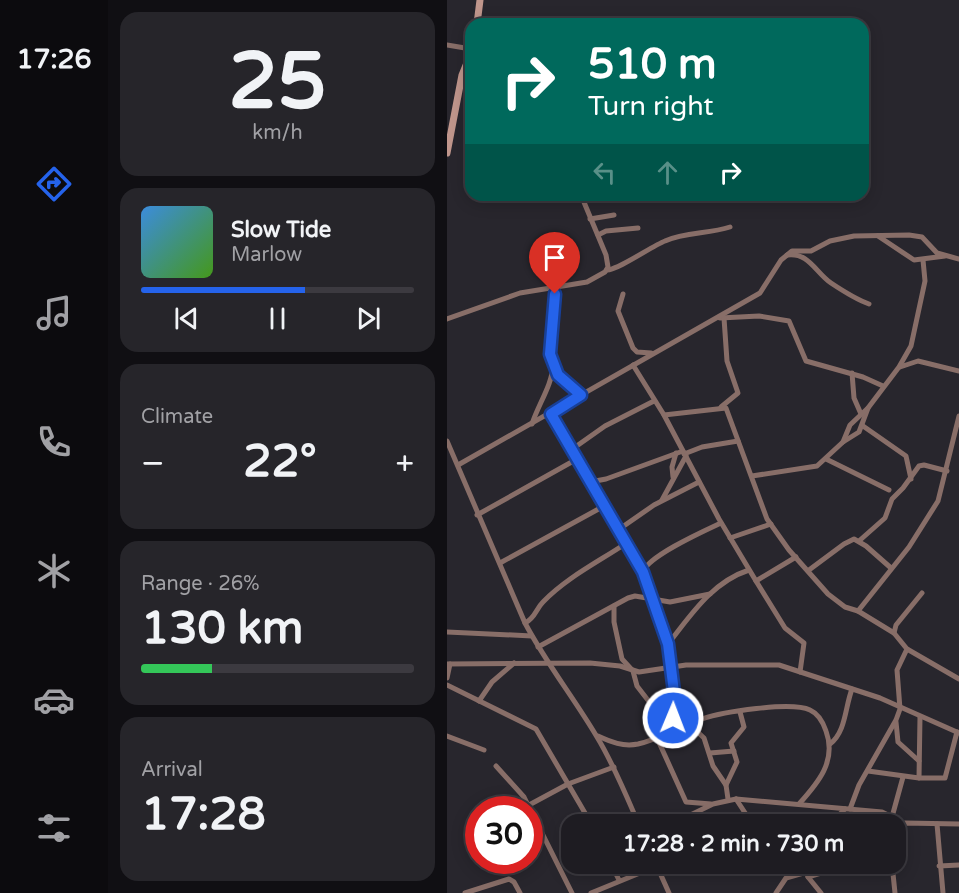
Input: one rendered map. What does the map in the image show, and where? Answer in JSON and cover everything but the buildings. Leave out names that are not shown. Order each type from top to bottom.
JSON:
[{"type":"main road","points":[[478,18],[480,0]]},
{"type":"main road","points":[[447,153],[465,67]]},
{"type":"street","points":[[447,45],[465,50]]},
{"type":"street","points":[[583,201],[606,255],[607,270]]},
{"type":"street","points":[[590,219],[614,215]]},
{"type":"street","points":[[447,319],[520,292],[587,282],[607,270],[616,269],[630,258],[668,239],[730,227]]},
{"type":"street","points":[[598,235],[606,231],[638,228]]},
{"type":"street","points":[[458,465],[551,414],[651,353],[721,318],[760,293],[785,255],[792,251],[811,251],[841,239],[909,235],[922,237],[937,253],[959,259]]},
{"type":"street","points":[[877,236],[910,258],[923,260],[946,256]]},
{"type":"street","points":[[785,255],[804,257],[831,283],[857,300],[869,304]]},
{"type":"street","points":[[843,442],[851,425],[868,408],[899,367],[913,338],[924,292],[923,260]]},
{"type":"street","points":[[556,286],[549,343],[553,365],[558,375],[581,395]]},
{"type":"street","points":[[623,294],[618,311],[630,341],[636,351],[651,353]]},
{"type":"street","points":[[721,318],[759,316],[789,321],[806,361],[852,373],[883,386]]},
{"type":"street","points":[[664,415],[721,406],[738,393],[727,361],[721,318]]},
{"type":"street","points":[[899,367],[918,362],[959,371]]},
{"type":"street","points":[[532,424],[543,393],[551,380],[553,365]]},
{"type":"street","points":[[633,365],[664,415],[682,453],[749,570],[785,628],[804,643],[800,672]]},
{"type":"street","points":[[852,373],[854,398],[861,414]]},
{"type":"street","points":[[571,450],[605,426],[654,401]]},
{"type":"street","points":[[721,406],[728,411],[771,524],[796,557],[836,602],[858,611],[894,633],[907,649],[959,679]]},
{"type":"street","points":[[752,476],[817,466],[843,442],[855,436],[863,426],[868,408]]},
{"type":"street","points":[[551,414],[643,572],[650,599],[668,644],[674,692],[672,731]]},
{"type":"street","points":[[858,611],[909,547],[938,501],[952,452],[959,416]]},
{"type":"street","points":[[863,426],[906,456],[911,479]]},
{"type":"street","points":[[447,441],[477,515],[537,647],[597,736],[614,767],[634,814]]},
{"type":"street","points":[[590,482],[606,479],[702,447],[738,441]]},
{"type":"street","points":[[952,452],[959,454]]},
{"type":"street","points":[[662,500],[682,453]]},
{"type":"street","points":[[673,477],[672,467],[682,453]]},
{"type":"street","points":[[477,515],[576,459]]},
{"type":"street","points":[[826,459],[889,489]]},
{"type":"street","points":[[859,541],[885,518],[889,503],[922,465],[947,471]]},
{"type":"street","points":[[618,530],[662,500],[699,482]]},
{"type":"street","points":[[499,563],[604,506]]},
{"type":"street","points":[[643,572],[644,567],[664,554],[721,523]]},
{"type":"street","points":[[730,538],[771,524]]},
{"type":"street","points":[[809,570],[849,540],[859,541],[891,568]]},
{"type":"street","points":[[525,623],[535,616],[543,602],[567,582],[625,544]]},
{"type":"street","points":[[756,581],[796,557]]},
{"type":"street","points":[[668,644],[710,594],[728,578],[749,570]]},
{"type":"street","points":[[894,633],[896,625],[922,593]]},
{"type":"street","points":[[537,647],[635,596],[682,602],[710,594]]},
{"type":"street","points":[[614,606],[620,653],[633,671],[637,686],[672,731]]},
{"type":"street","points":[[447,632],[532,636]]},
{"type":"street","points":[[841,814],[847,809],[896,720],[900,709],[897,670],[907,649]]},
{"type":"street","points":[[447,678],[449,664],[547,662],[610,664],[633,671],[669,666],[767,664],[800,672],[880,698],[900,709],[958,732],[948,775],[941,779],[903,777],[868,771]]},
{"type":"street","points":[[479,701],[492,682],[514,663]]},
{"type":"street","points":[[447,685],[536,729],[586,814]]},
{"type":"street","points":[[799,804],[822,776],[830,744],[840,734],[852,689]]},
{"type":"street","points":[[597,736],[612,743],[628,745],[657,738],[717,715],[784,706],[810,710],[822,720],[830,744]]},
{"type":"street","points":[[674,710],[704,738],[713,766],[726,786],[728,799]]},
{"type":"street","points":[[726,786],[737,762],[731,743],[744,727],[740,712]]},
{"type":"street","points":[[919,778],[920,717]]},
{"type":"street","points":[[896,720],[899,742],[919,761]]},
{"type":"street","points":[[447,736],[484,750]]},
{"type":"street","points":[[657,738],[693,813],[728,799],[736,799],[886,814]]},
{"type":"street","points":[[709,753],[734,751]]},
{"type":"street","points":[[496,766],[522,796]]},
{"type":"street","points":[[543,798],[568,784],[614,767]]},
{"type":"street","points":[[893,814],[903,777]]},
{"type":"street","points":[[736,799],[746,814]]},
{"type":"street","points":[[686,802],[713,804]]},
{"type":"street","points":[[937,824],[943,893]]},
{"type":"street","points":[[906,826],[959,824]]},
{"type":"street","points":[[543,834],[572,893]]},
{"type":"street","points":[[939,866],[959,865]]},
{"type":"street","points":[[616,874],[619,880]]},
{"type":"street","points":[[591,893],[634,874]]},
{"type":"street","points":[[660,874],[669,893]]},
{"type":"street","points":[[776,893],[786,878],[812,874]]},
{"type":"street","points":[[893,874],[895,893]]},
{"type":"street","points":[[808,875],[821,893]]},
{"type":"street","points":[[465,893],[509,879],[514,882],[520,893]]},
{"type":"route","points":[[555,294],[549,343],[550,354],[558,375],[581,395],[551,414],[636,564],[643,572],[646,589],[668,644],[675,701],[673,718]]}]
